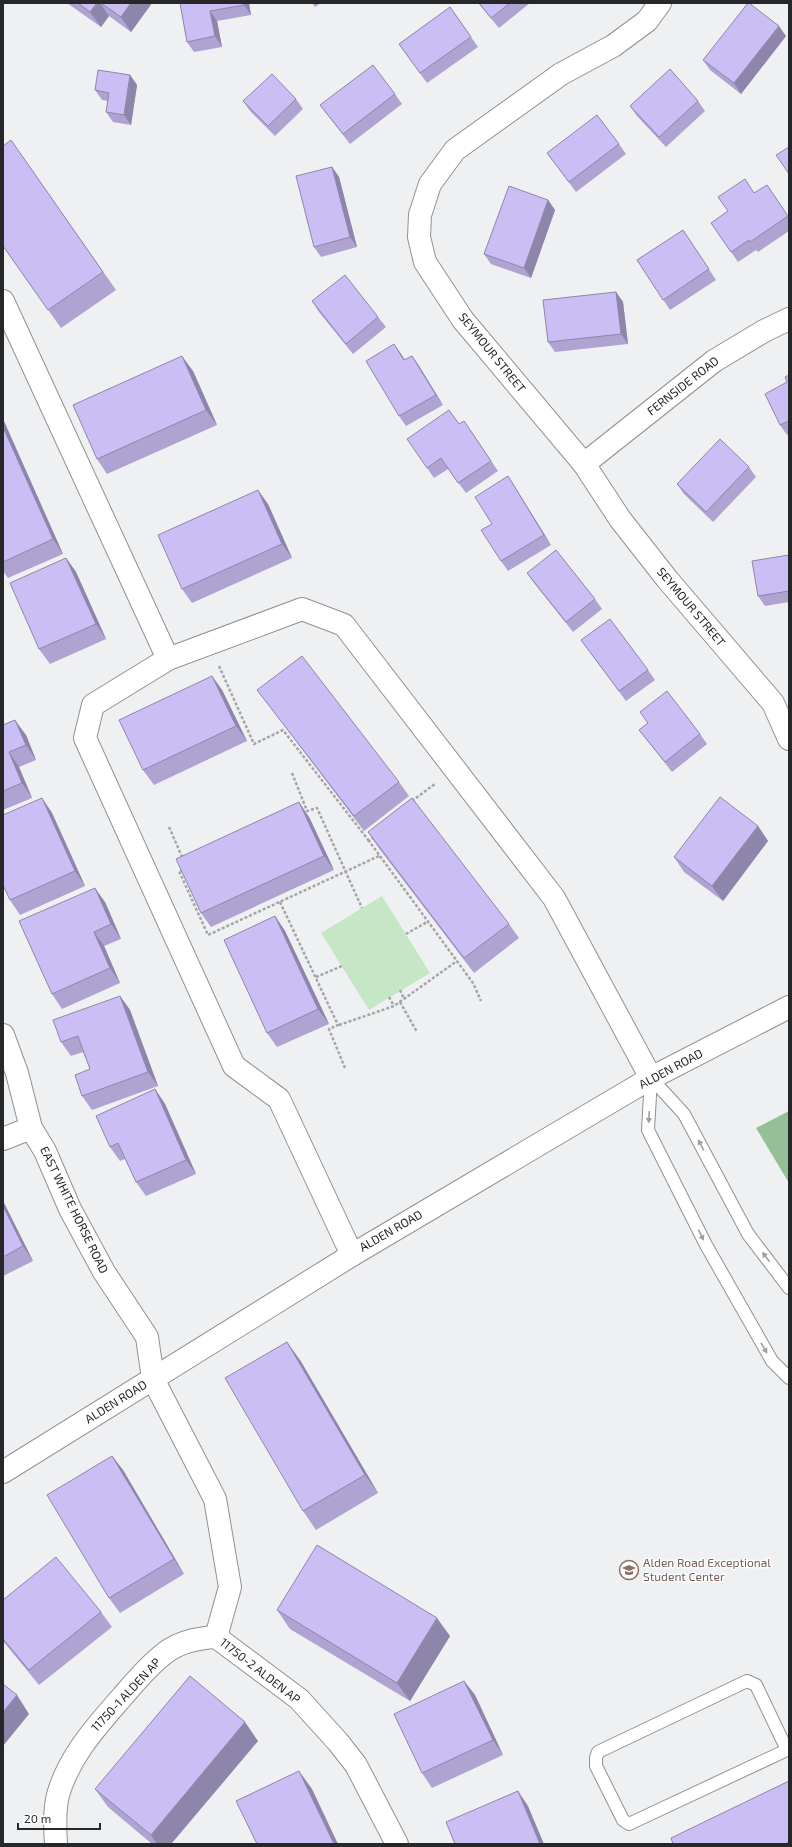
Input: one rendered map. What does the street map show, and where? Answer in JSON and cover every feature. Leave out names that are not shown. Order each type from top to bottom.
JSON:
[{"type":"street","name":"SEYMOUR STREET","points":[[660,3],[647,21],[613,46],[561,74],[455,150],[430,184],[420,215],[419,237],[425,262],[463,320],[584,464],[620,519],[653,561],[781,699],[789,739]]},
{"type":"street","points":[[3,301],[168,659]]},
{"type":"street","name":"FERNSIDE ROAD","points":[[584,464],[714,361],[764,331],[789,319]]},
{"type":"street","points":[[352,1255],[279,1099],[234,1066],[85,738],[93,705],[168,659],[302,609],[344,625],[554,898],[651,1078]]},
{"type":"street","name":"ALDEN ROAD","points":[[3,1472],[352,1255],[651,1078],[789,1007]]},
{"type":"street","name":"EAST WHITE HORSE ROAD","points":[[3,1035],[17,1073],[31,1128],[45,1151],[70,1209],[104,1272],[147,1337],[153,1379]]},
{"type":"street","points":[[3,1140],[31,1128]]},
{"type":"street","points":[[153,1379],[215,1499],[230,1587],[216,1636]]},
{"type":"street","name":"11750-1 ALDEN AP","points":[[56,1844],[55,1823],[58,1796],[70,1764],[91,1733],[133,1685],[165,1652],[196,1639],[216,1636]]},
{"type":"street","name":"11750-2 ALDEN AP","points":[[216,1636],[300,1700],[338,1742],[356,1764],[397,1844]]},
{"type":"lane","points":[[651,1078],[684,1114],[748,1234],[789,1288]]},
{"type":"lane","points":[[651,1078],[648,1130],[717,1266],[772,1361],[789,1378]]},
{"type":"lane","points":[[746,1681],[756,1685],[788,1749],[629,1824],[623,1820],[596,1766],[598,1752],[746,1681]]},
{"type":"path","points":[[209,643],[254,744],[283,730],[369,841],[457,961],[473,983],[481,1001]]},
{"type":"path","points":[[408,804],[454,768]]},
{"type":"path","points":[[292,773],[307,811],[316,808],[362,908]]},
{"type":"path","points":[[169,828],[183,861]]},
{"type":"path","points":[[369,841],[375,836]]},
{"type":"path","points":[[186,867],[179,871],[208,935],[379,856]]},
{"type":"path","points":[[280,902],[338,1025]]},
{"type":"path","points":[[406,934],[427,922]]},
{"type":"path","points":[[345,1068],[329,1029],[394,1006],[457,961]]},
{"type":"path","points":[[316,977],[342,966]]},
{"type":"path","points":[[400,990],[404,999]]},
{"type":"path","points":[[389,997],[394,1006]]},
{"type":"path","points":[[400,1002],[417,1032]]},
{"type":"green space","points":[[382,896],[430,973],[369,1010],[321,933]]},
{"type":"green space","points":[[789,1111],[789,1183],[756,1128]]},
{"type":"building","points":[[78,3],[97,3],[90,12]]},
{"type":"building","points":[[101,3],[131,3],[121,17]]},
{"type":"building","points":[[180,3],[243,3],[244,5],[210,11],[215,36],[187,42]]},
{"type":"building","points":[[479,3],[510,3],[491,18]]},
{"type":"building","points":[[748,3],[779,26],[734,83],[703,60]]},
{"type":"building","points":[[450,7],[471,37],[420,73],[399,44]]},
{"type":"building","points":[[373,65],[395,94],[343,134],[320,105]]},
{"type":"building","points":[[670,69],[698,101],[659,137],[630,106]]},
{"type":"building","points":[[98,70],[130,75],[124,115],[106,112],[109,93],[95,90]]},
{"type":"building","points":[[272,74],[296,99],[268,126],[243,101]]},
{"type":"building","points":[[597,115],[619,144],[569,182],[547,153]]},
{"type":"building","points":[[11,140],[103,272],[48,310],[3,246],[3,146]]},
{"type":"building","points":[[789,147],[789,174],[776,155]]},
{"type":"building","points":[[332,167],[350,237],[314,247],[296,176]]},
{"type":"building","points":[[745,179],[754,193],[767,185],[788,216],[750,242],[749,240],[731,252],[711,223],[728,211],[718,197]]},
{"type":"building","points":[[509,186],[548,200],[524,268],[484,254]]},
{"type":"building","points":[[683,230],[709,269],[663,300],[637,260]]},
{"type":"building","points":[[345,275],[378,317],[346,344],[312,301]]},
{"type":"building","points":[[616,292],[621,334],[548,342],[543,300]]},
{"type":"building","points":[[394,344],[404,360],[412,356],[436,395],[399,416],[366,361]]},
{"type":"building","points":[[182,356],[206,410],[97,459],[73,405]]},
{"type":"building","points":[[789,375],[789,421],[780,425],[765,394],[787,382],[785,377]]},
{"type":"building","points":[[449,410],[459,424],[464,421],[491,461],[458,483],[441,458],[427,468],[407,439]]},
{"type":"building","points":[[3,427],[53,539],[3,562]]},
{"type":"building","points":[[720,439],[749,467],[706,512],[677,484]]},
{"type":"building","points":[[508,476],[544,535],[501,561],[481,530],[492,524],[475,497]]},
{"type":"building","points":[[258,490],[282,544],[182,589],[158,535]]},
{"type":"building","points":[[556,550],[595,599],[566,622],[527,573]]},
{"type":"building","points":[[789,555],[789,591],[758,596],[752,561]]},
{"type":"building","points":[[66,558],[96,624],[39,649],[10,583]]},
{"type":"building","points":[[610,619],[648,670],[619,691],[581,640]]},
{"type":"building","points":[[302,656],[399,782],[354,816],[257,690]]},
{"type":"building","points":[[212,676],[236,726],[143,770],[119,720]]},
{"type":"building","points":[[667,691],[700,734],[665,762],[639,730],[648,723],[640,712]]},
{"type":"building","points":[[15,720],[26,745],[9,752],[22,783],[3,791],[3,725]]},
{"type":"building","points":[[720,797],[758,826],[712,886],[674,857]]},
{"type":"building","points":[[42,798],[75,871],[10,900],[3,885],[3,815]]},
{"type":"building","points":[[412,798],[509,924],[464,958],[368,832]]},
{"type":"building","points":[[299,802],[324,856],[201,913],[176,859]]},
{"type":"building","points":[[95,888],[111,924],[94,932],[110,968],[52,994],[19,921]]},
{"type":"building","points":[[275,916],[318,1009],[267,1033],[224,940]]},
{"type":"building","points":[[120,996],[148,1072],[82,1096],[75,1075],[90,1069],[78,1036],[61,1042],[53,1020]]},
{"type":"building","points":[[155,1089],[186,1160],[136,1182],[118,1143],[110,1147],[96,1116]]},
{"type":"building","points":[[3,1206],[23,1246],[3,1257]]},
{"type":"building","points":[[287,1342],[365,1475],[303,1511],[225,1378]]},
{"type":"building","points":[[112,1456],[174,1559],[109,1598],[47,1495]]},
{"type":"building","points":[[317,1545],[437,1618],[397,1683],[277,1610]]},
{"type":"building","points":[[56,1557],[101,1612],[29,1670],[3,1639],[3,1600]]},
{"type":"building","points":[[190,1676],[245,1722],[151,1835],[95,1789]]},
{"type":"building","points":[[464,1681],[493,1740],[422,1773],[394,1714]]},
{"type":"building","points":[[3,1684],[17,1695],[3,1712]]},
{"type":"building","points":[[299,1771],[334,1844],[257,1844],[236,1801]]},
{"type":"building","points":[[789,1781],[789,1842],[785,1844],[673,1844],[671,1838]]},
{"type":"building","points":[[518,1791],[540,1844],[455,1844],[446,1822]]},
{"type":"place","name":"Alden Road Exceptional Student Center","points":[[629,1570]]}]
